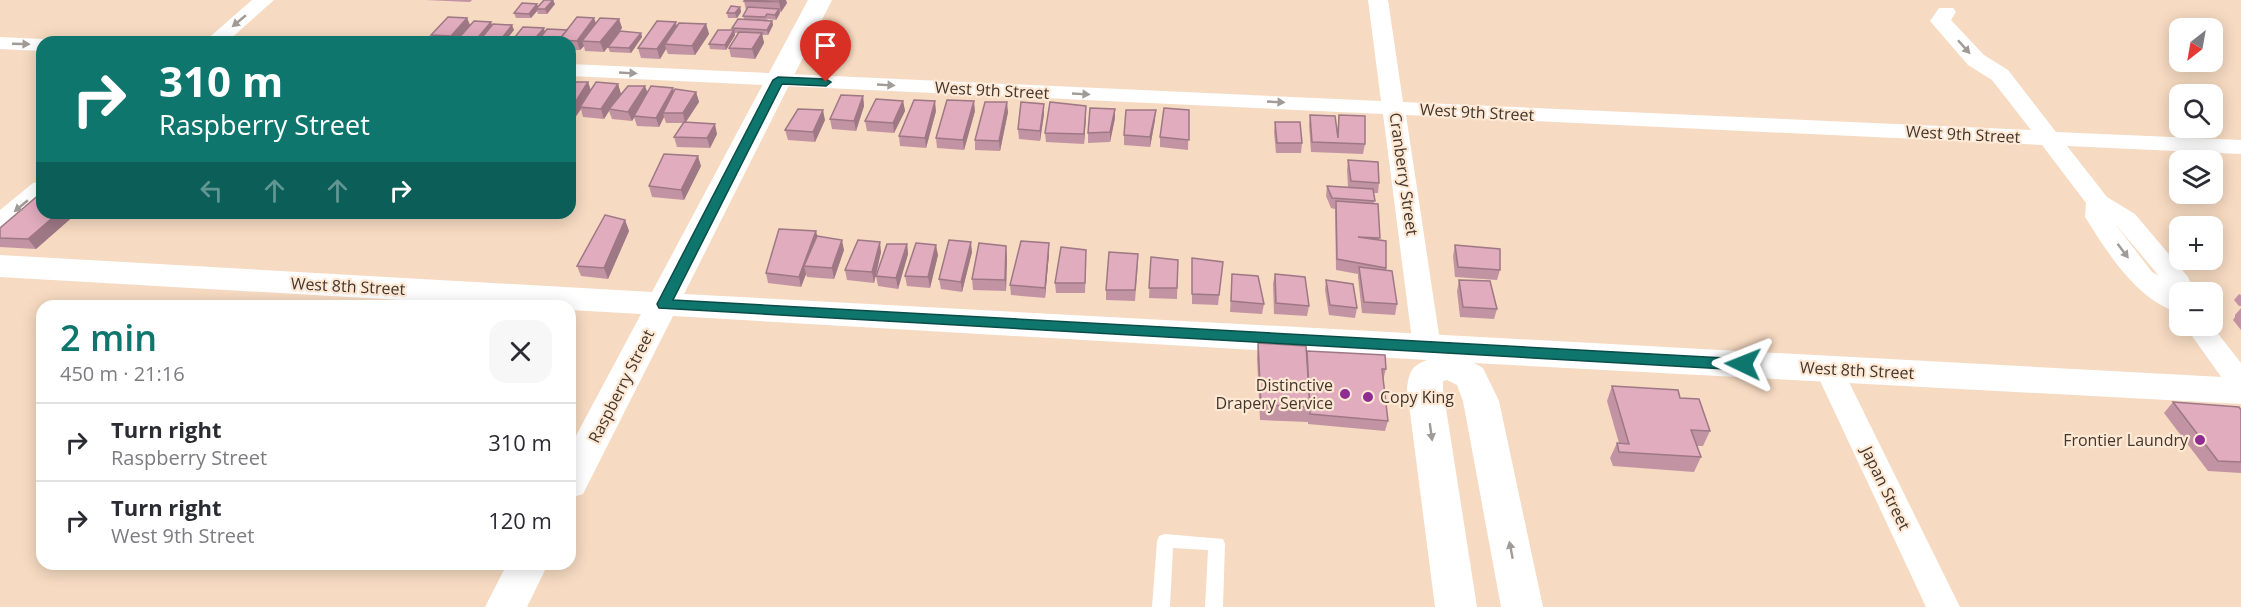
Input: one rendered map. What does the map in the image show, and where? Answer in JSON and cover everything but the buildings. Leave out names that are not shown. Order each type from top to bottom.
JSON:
[{"type":"street","points":[[221,36],[264,0]]},
{"type":"street","name":"Raspberry Street","points":[[576,472],[820,0]]},
{"type":"street","name":"Cranberry Street","points":[[1378,0],[1394,108],[1441,354]]},
{"type":"street","points":[[1941,6],[1941,21],[1976,60],[2000,75],[2098,202],[2126,220],[2177,282]]},
{"type":"street","points":[[0,43],[36,45]]},
{"type":"street","name":"West 9th Street","points":[[576,70],[2241,147]]},
{"type":"street","points":[[0,223],[36,193]]},
{"type":"street","points":[[2098,202],[2097,217],[2143,278],[2169,296]]},
{"type":"street","name":"West 8th Street","points":[[0,266],[664,304],[1441,354],[1828,368],[2241,391]]},
{"type":"street","points":[[2205,336],[2241,384]]},
{"type":"street","points":[[1456,607],[1425,389],[1426,374],[1441,354],[1471,377],[1481,401],[1522,607]]},
{"type":"street","name":"Japan Street","points":[[1828,368],[1943,607]]},
{"type":"street","points":[[506,607],[525,570]]},
{"type":"lane","points":[[1161,607],[1165,541],[1217,544],[1214,607]]},
{"type":"place","name":"Distinctive Drapery Service","points":[[1345,394]]},
{"type":"place","name":"Copy King","points":[[1368,397]]},
{"type":"place","name":"Frontier Laundry","points":[[2200,440]]},
{"type":"route","points":[[826,82],[778,80],[671,286],[664,304],[1636,360],[1743,364]]}]
